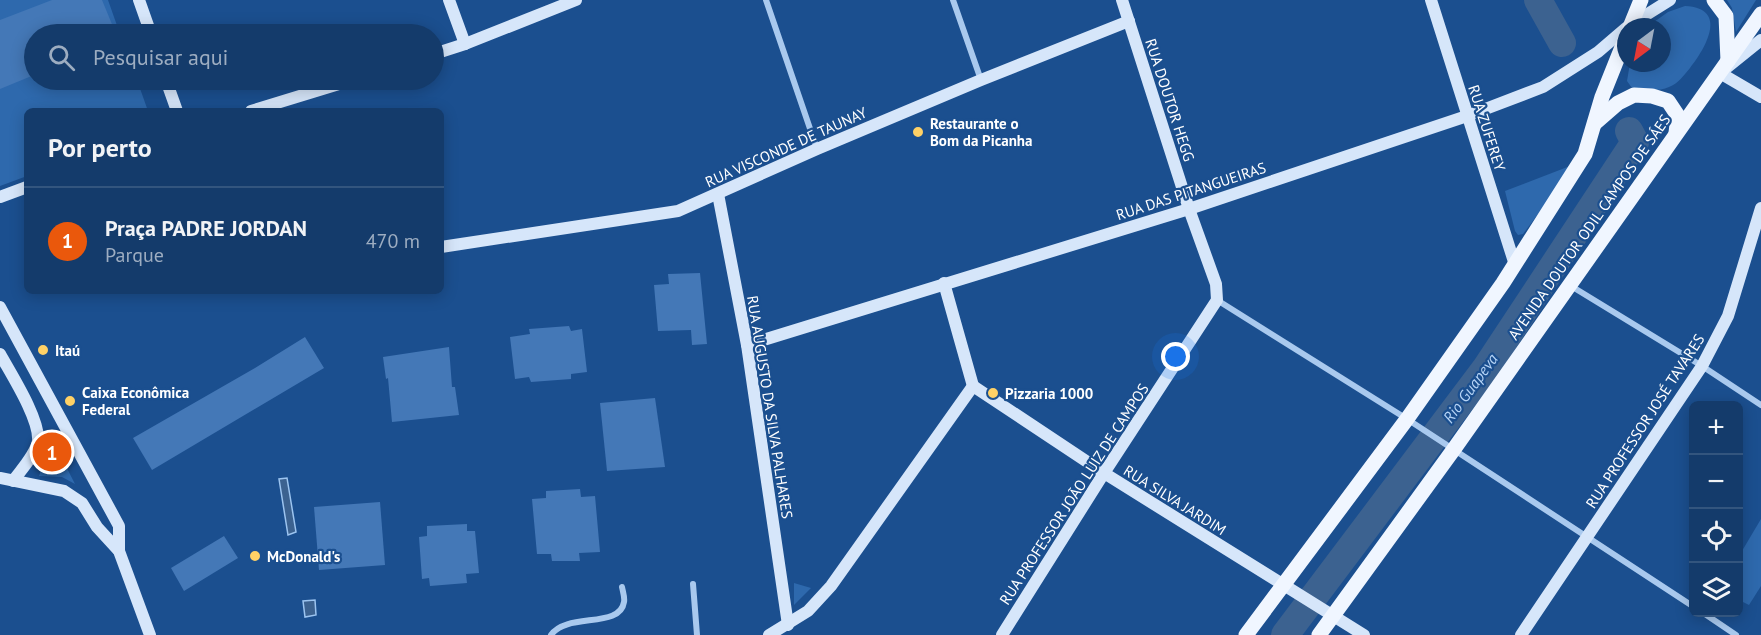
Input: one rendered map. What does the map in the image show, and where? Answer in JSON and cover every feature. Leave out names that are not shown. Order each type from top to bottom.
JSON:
[{"type":"main road","points":[[1633,18],[1641,0]]},
{"type":"main road","points":[[1714,0],[1726,16],[1724,67]]},
{"type":"main road","name":"AVENIDA DOUTOR ODIL CAMPOS DE SÁES","points":[[1319,635],[1327,611],[1570,285],[1761,14]]},
{"type":"main road","points":[[1246,635],[1282,584],[1412,422],[1515,265],[1586,154],[1602,97],[1617,58]]},
{"type":"main road","points":[[1595,123],[1618,103],[1634,94],[1652,96],[1668,101],[1678,116],[1675,136]]},
{"type":"street","points":[[139,0],[147,24]]},
{"type":"street","points":[[449,0],[465,44]]},
{"type":"street","points":[[444,51],[576,0]]},
{"type":"street","points":[[766,0],[817,149]]},
{"type":"street","points":[[953,0],[981,80]]},
{"type":"street","name":"RUA DOUTOR HEGG","points":[[1122,0],[1189,209]]},
{"type":"street","name":"RUA ZUFEREY","points":[[1431,0],[1515,265]]},
{"type":"street","name":"RUA DAS PITANGUEIRAS","points":[[1644,18],[1670,0]]},
{"type":"street","name":"RUA VISCONDE DE TAUNAY","points":[[444,247],[678,211],[817,149],[1129,21]]},
{"type":"street","name":"RUA DAS PITANGUEIRAS","points":[[747,345],[1189,209],[1467,116],[1552,82],[1617,37]]},
{"type":"street","points":[[1761,40],[1724,67],[1761,97]]},
{"type":"street","points":[[170,90],[176,108]]},
{"type":"street","points":[[261,108],[319,90]]},
{"type":"street","points":[[0,197],[24,188]]},
{"type":"street","name":"RUA AUGUSTO DA SILVA PALHARES","points":[[718,194],[747,345],[788,625]]},
{"type":"street","name":"RUA PROFESSOR JOSÉ TAVARES","points":[[1521,635],[1702,366],[1728,316],[1761,208]]},
{"type":"street","points":[[1189,209],[1216,284],[1218,300],[1450,446],[1689,604]]},
{"type":"street","points":[[769,635],[808,611],[831,586],[973,386],[945,283]]},
{"type":"street","points":[[1570,285],[1761,405]]},
{"type":"street","name":"RUA PROFESSOR JOÃO LUIZ DE CAMPOS","points":[[1002,635],[1104,473],[1218,300]]},
{"type":"street","points":[[0,307],[119,526],[119,551],[150,635]]},
{"type":"street","points":[[0,354],[37,426],[38,442],[29,459],[6,480]]},
{"type":"street","name":"RUA SILVA JARDIM","points":[[973,386],[1104,473],[1364,635]]},
{"type":"street","points":[[6,480],[64,491],[82,503],[97,527],[119,551]]},
{"type":"street","points":[[693,584],[698,635]]},
{"type":"street","points":[[550,635],[562,624],[611,616],[620,611],[624,602],[622,587]]},
{"type":"street","points":[[1709,617],[1736,635]]},
{"type":"shaded area","points":[[0,0],[108,0],[116,24],[24,24],[24,90],[141,90],[147,108],[24,108],[24,177],[0,186]]},
{"type":"shaded area","points":[[1727,0],[1756,0],[1736,32],[1732,8]]},
{"type":"shaded area","points":[[1685,6],[1699,8],[1707,14],[1710,21],[1707,40],[1696,60],[1681,79],[1672,86],[1656,90],[1632,88],[1627,81],[1628,72],[1671,72],[1671,18],[1660,18],[1668,12]]},
{"type":"shaded area","points":[[1570,166],[1523,234],[1518,235],[1505,191]]},
{"type":"shaded area","points":[[47,429],[75,484],[62,477],[39,476],[45,459]]},
{"type":"shaded area","points":[[287,478],[296,532],[288,535],[279,479]]},
{"type":"shaded area","points":[[1761,519],[1761,586],[1749,605],[1743,602],[1743,549]]},
{"type":"shaded area","points":[[794,583],[811,588],[794,605]]},
{"type":"shaded area","points":[[315,600],[316,615],[305,617],[303,601]]},
{"type":"building","points":[[52,0],[102,0],[112,24],[24,24],[24,79],[0,89],[0,20]]},
{"type":"building","points":[[700,273],[707,344],[692,345],[691,330],[658,331],[654,285],[669,284],[668,274]]},
{"type":"building","points":[[569,326],[571,331],[582,329],[587,372],[571,374],[571,379],[531,382],[529,377],[515,379],[510,337],[530,334],[529,329]]},
{"type":"building","points":[[305,337],[324,368],[152,470],[133,438]]},
{"type":"building","points":[[449,347],[452,387],[455,387],[459,415],[392,422],[388,378],[386,379],[383,357]]},
{"type":"building","points":[[655,398],[665,467],[607,471],[600,403]]},
{"type":"building","points":[[580,489],[581,497],[595,496],[600,552],[579,553],[580,561],[552,561],[551,554],[537,554],[532,499],[546,498],[546,491]]},
{"type":"building","points":[[380,502],[385,565],[319,570],[314,507]]},
{"type":"building","points":[[467,524],[467,531],[475,531],[479,573],[466,574],[467,583],[430,586],[429,578],[422,579],[419,537],[427,536],[427,526]]},
{"type":"building","points":[[224,536],[238,558],[184,591],[171,568]]},
{"type":"waterway","name":"Rio Guapeva","points":[[1538,0],[1562,43]]},
{"type":"waterway","name":"Rio Guapeva","points":[[1285,635],[1486,368],[1635,142],[1629,131]]},
{"type":"place","name":"Restaurante o Bom da Picanha","points":[[918,132]]},
{"type":"place","name":"Itaú","points":[[43,350]]},
{"type":"place","name":"Pizzaria 1000","points":[[993,393]]},
{"type":"place","name":"Caixa Econômica Federal","points":[[70,401]]},
{"type":"place","name":"Praça PADRE JORDAN","points":[[52,452]]},
{"type":"place","name":"McDonald's","points":[[255,556]]}]
